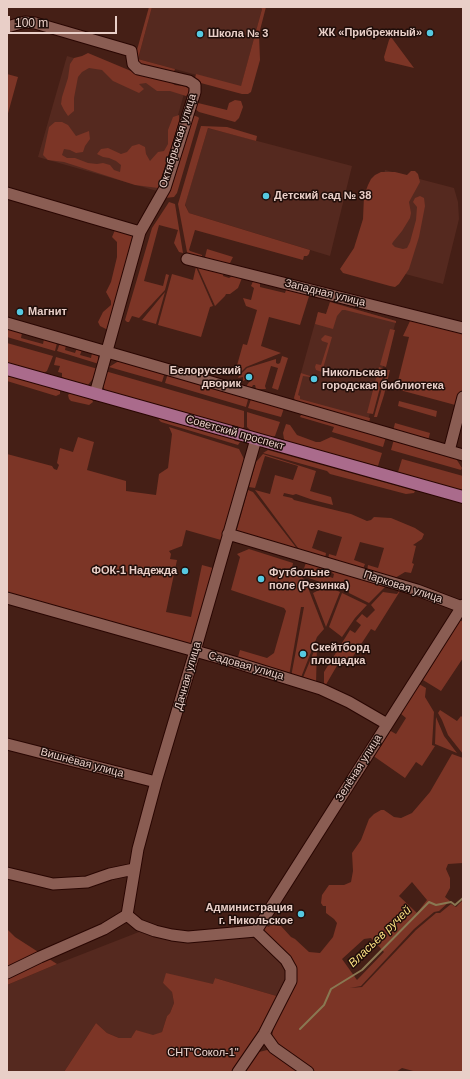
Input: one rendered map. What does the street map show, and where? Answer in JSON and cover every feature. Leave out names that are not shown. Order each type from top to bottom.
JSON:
[{"type":"main road","name":"Советский проспект","points":[[7,369],[463,497]]},
{"type":"street","name":"Октябрьская улица","points":[[7,27],[25,22],[35,23],[131,51],[133,64],[138,69],[189,81],[195,86],[195,92],[165,188],[140,232],[95,394]]},
{"type":"street","points":[[7,193],[140,232]]},
{"type":"street","name":"Западная улица","points":[[187,259],[463,328]]},
{"type":"street","points":[[7,323],[463,455]]},
{"type":"street","points":[[449,451],[463,397]]},
{"type":"street","name":"Дачная улица","points":[[127,915],[138,849],[156,782],[256,439]]},
{"type":"street","name":"Парковая улица","points":[[228,534],[417,590],[463,606]]},
{"type":"street","name":"Садовая улица","points":[[7,598],[321,689],[349,702],[387,724]]},
{"type":"street","name":"Зелёная улица","points":[[256,931],[463,606]]},
{"type":"street","name":"Вишнёвая улица","points":[[7,744],[156,782]]},
{"type":"street","points":[[7,873],[54,884],[87,882],[110,874],[134,869]]},
{"type":"street","points":[[7,974],[40,957],[104,929],[127,915],[139,925],[155,931],[188,937],[256,931],[286,960],[291,969],[291,981],[264,1034],[238,1072]]},
{"type":"street","points":[[264,1034],[274,1048],[308,1072]]},
{"type":"shaded area","name":"Школа № 3","points":[[152,7],[260,7],[262,9],[241,87],[138,59]]},
{"type":"shaded area","points":[[67,56],[185,90],[157,191],[38,157]]},
{"type":"shaded area","name":"Детский сад № 38","points":[[208,128],[352,166],[330,256],[189,213],[185,204]]},
{"type":"shaded area","points":[[385,170],[454,188],[458,202],[459,219],[443,284],[360,262]]},
{"type":"shaded area","points":[[330,302],[396,321],[368,420],[294,398],[318,312],[326,314]]},
{"type":"shaded area","points":[[144,930],[255,934],[289,971],[280,997],[215,978],[214,984],[163,983],[172,992],[174,1003],[170,1013],[167,1016],[162,1032],[153,1036],[136,1030],[131,1038],[119,1038],[107,1033],[96,1023],[64,1072],[7,1072],[7,985]]},
{"type":"green space","points":[[149,7],[152,7],[138,59],[175,69],[173,74],[137,65],[135,57]]},
{"type":"green space","points":[[260,7],[266,7],[259,34],[260,60],[251,92],[248,94],[242,94],[197,82],[195,78],[196,74],[241,86],[262,9]]},
{"type":"green space","points":[[391,37],[414,68],[385,61],[384,57]]},
{"type":"green space","points":[[88,53],[131,71],[170,82],[175,85],[189,87],[188,94],[186,96],[170,91],[157,91],[146,83],[139,84],[144,89],[139,93],[113,81],[102,70],[89,68],[82,72],[78,77],[74,98],[74,111],[68,116],[61,104],[70,64],[74,58]]},
{"type":"green space","points":[[7,74],[18,77],[7,117]]},
{"type":"green space","points":[[235,100],[241,101],[243,107],[239,118],[235,122],[199,112],[194,108],[198,103],[227,110],[229,103]]},
{"type":"green space","points":[[179,115],[179,121],[158,188],[135,185],[64,162],[48,160],[43,155],[49,127],[55,122],[62,122],[68,125],[76,136],[89,131],[90,139],[83,152],[76,153],[64,149],[62,155],[67,158],[75,158],[88,163],[103,163],[110,165],[114,170],[120,172],[121,165],[116,161],[97,154],[101,149],[108,148],[121,154],[127,152],[132,146],[139,144],[145,147],[146,154],[150,161],[158,152],[164,151],[168,144],[168,130],[173,117]]},
{"type":"green space","points":[[193,115],[199,118],[177,193],[174,197],[165,198]]},
{"type":"green space","points":[[201,126],[227,127],[257,136],[256,141],[208,128],[185,205],[189,213],[310,250],[307,256],[304,256],[303,260],[195,230],[189,250],[202,255],[202,261],[189,256],[178,204]]},
{"type":"green space","points":[[411,171],[415,171],[418,174],[420,182],[409,202],[411,213],[410,218],[392,244],[395,247],[403,249],[407,248],[410,242],[416,220],[417,207],[413,202],[415,198],[420,196],[424,198],[425,206],[419,237],[409,269],[399,284],[395,287],[343,273],[340,269],[354,248],[363,219],[364,196],[371,179],[381,172],[395,172],[407,175]]},
{"type":"green space","points":[[169,202],[175,204],[183,253],[179,252],[174,243],[178,230],[159,225],[144,281],[163,286],[166,274],[169,275],[165,290],[139,318],[132,316],[129,322],[127,322],[125,320],[152,228]]},
{"type":"green space","points":[[115,230],[132,235],[134,238],[109,329],[106,329],[100,326],[98,322],[103,312],[111,305],[111,301],[106,292],[111,282],[117,257],[117,242],[112,237]]},
{"type":"green space","points":[[207,249],[233,257],[228,267],[204,261]]},
{"type":"green space","points":[[196,267],[213,306],[210,307],[201,337],[158,325],[172,274],[193,280]]},
{"type":"green space","points":[[198,268],[224,270],[223,276],[229,278],[234,275],[242,278],[238,288],[230,294],[226,294],[215,306]]},
{"type":"green space","points":[[254,279],[260,280],[260,287],[285,293],[287,287],[310,293],[300,325],[269,317],[261,346],[281,353],[246,367],[239,374],[234,376],[243,344],[247,345],[257,310],[246,306],[243,298],[251,300],[254,288],[251,286]]},
{"type":"green space","points":[[165,292],[156,324],[142,320]]},
{"type":"green space","points":[[330,302],[396,321],[396,323],[342,310],[337,316],[333,329],[315,324],[318,312],[326,314]]},
{"type":"green space","points":[[418,319],[463,330],[463,389],[459,406],[396,389],[409,337],[403,336],[410,321]]},
{"type":"green space","points":[[7,328],[22,333],[21,338],[43,344],[44,339],[57,343],[55,351],[7,337]]},
{"type":"green space","points":[[390,329],[395,330],[386,367],[380,365]]},
{"type":"green space","points":[[325,335],[332,337],[322,372],[316,370],[315,367],[316,364],[321,365],[328,343],[322,341],[321,339]]},
{"type":"green space","points":[[7,343],[53,356],[47,371],[42,374],[7,364]]},
{"type":"green space","points":[[60,343],[66,345],[65,350],[75,353],[77,348],[82,350],[80,355],[91,358],[92,353],[95,354],[98,356],[99,364],[57,351]]},
{"type":"green space","points":[[282,356],[288,358],[278,390],[272,388],[278,368],[271,366],[265,386],[266,389],[256,389],[255,385],[252,387],[247,387],[253,375],[247,373],[245,380],[243,381],[243,377],[238,378],[247,368],[276,359],[276,363],[280,363]]},
{"type":"green space","points":[[56,357],[98,369],[88,385],[79,385],[62,377],[62,373],[58,372],[60,366],[54,365]]},
{"type":"green space","points":[[122,359],[165,372],[162,382],[109,367]]},
{"type":"green space","points":[[379,367],[385,369],[373,414],[367,413]]},
{"type":"green space","points":[[387,370],[390,370],[384,395],[377,417],[374,417]]},
{"type":"green space","points":[[105,371],[244,411],[244,427],[242,429],[145,401],[110,393],[105,390],[102,385]]},
{"type":"green space","points":[[7,373],[60,389],[60,394],[56,396],[7,381]]},
{"type":"green space","points":[[168,373],[249,396],[246,407],[165,383]]},
{"type":"green space","points":[[301,373],[310,377],[303,376],[298,395],[300,396],[300,399],[370,418],[369,423],[295,401],[294,398]]},
{"type":"green space","points":[[71,392],[92,399],[93,402],[89,405],[71,401],[68,395]]},
{"type":"green space","points":[[252,396],[284,408],[281,417],[248,408]]},
{"type":"green space","points":[[399,401],[437,411],[436,417],[398,406]]},
{"type":"green space","points":[[247,412],[280,422],[275,436],[272,437],[251,431],[247,427]]},
{"type":"green space","points":[[302,413],[386,437],[383,447],[332,432],[334,427],[300,417]]},
{"type":"green space","points":[[158,417],[231,437],[235,441],[240,442],[238,445],[161,422]]},
{"type":"green space","points":[[395,423],[430,433],[428,441],[393,431]]},
{"type":"green space","points":[[286,424],[290,425],[297,435],[316,442],[320,442],[331,437],[382,453],[378,466],[287,442],[284,439],[283,433]]},
{"type":"green space","points":[[169,427],[239,449],[245,461],[221,540],[186,530],[182,546],[169,551],[171,554],[170,559],[177,560],[166,612],[191,617],[202,565],[213,568],[194,649],[7,593],[7,454],[52,466],[57,470],[59,465],[57,463],[60,448],[73,452],[78,437],[94,442],[87,470],[126,481],[126,491],[156,495],[159,474],[168,468],[172,434]]},
{"type":"green space","points":[[394,439],[455,457],[462,468],[461,470],[391,450]]},
{"type":"green space","points":[[268,450],[415,491],[414,493],[406,494],[330,474],[327,471],[263,453]]},
{"type":"green space","points":[[263,454],[316,471],[310,491],[331,497],[333,505],[296,494],[293,495],[284,493],[283,496],[351,514],[367,521],[374,517],[391,518],[415,528],[424,534],[422,539],[413,545],[416,546],[412,563],[414,564],[411,573],[405,572],[395,578],[367,571],[368,565],[378,568],[384,548],[360,542],[354,560],[365,564],[363,569],[328,559],[329,554],[336,556],[342,537],[318,530],[312,548],[326,553],[325,559],[301,552],[255,490],[270,494],[275,475],[293,480],[298,466],[265,456],[255,488],[249,487],[256,462]]},
{"type":"green space","points":[[402,459],[463,476],[463,491],[398,472]]},
{"type":"green space","points":[[248,490],[253,492],[298,550],[236,533]]},
{"type":"green space","points":[[249,549],[293,563],[292,568],[305,580],[324,629],[317,637],[300,680],[291,677],[304,607],[301,607],[289,676],[237,660],[240,650],[267,658],[274,653],[286,611],[284,608],[231,590],[240,557],[237,554]]},
{"type":"green space","points":[[307,560],[332,568],[331,573],[328,572],[327,576],[333,578],[334,574],[332,573],[334,568],[387,585],[369,603],[349,593],[347,581],[342,582],[337,588],[306,577],[303,571]]},
{"type":"green space","points":[[327,586],[340,592],[326,627],[313,593]]},
{"type":"green space","points":[[401,588],[375,631],[371,629],[350,661],[342,657],[324,688],[324,672],[350,630],[355,633],[361,625],[356,621],[362,614],[367,618],[375,610],[371,605],[383,592],[397,594]]},
{"type":"green space","points":[[342,593],[367,605],[355,618],[342,637],[329,627]]},
{"type":"green space","points":[[460,620],[463,622],[463,658],[441,691],[423,680]]},
{"type":"green space","points":[[317,644],[316,685],[302,680]]},
{"type":"green space","points":[[419,684],[426,688],[425,697],[434,712],[432,745],[435,746],[422,766],[416,762],[405,778],[372,755],[389,730],[396,734],[406,718],[400,713]]},
{"type":"green space","points":[[440,710],[457,721],[461,716],[463,718],[463,754],[448,735],[438,713]]},
{"type":"green space","points":[[436,717],[444,736],[457,753],[435,744]]},
{"type":"green space","points":[[452,754],[463,758],[463,863],[448,864],[446,869],[450,878],[450,888],[445,897],[450,901],[414,929],[361,986],[350,988],[362,987],[416,930],[436,913],[440,913],[451,904],[456,907],[463,900],[463,1072],[417,1072],[402,1068],[396,1072],[313,1072],[277,1046],[272,1036],[274,1026],[295,987],[297,972],[295,967],[263,933],[263,928],[265,925],[269,927],[272,922],[281,926],[291,937],[309,952],[320,953],[333,937],[337,923],[326,913],[326,906],[323,906],[321,903],[322,895],[329,885],[344,885],[351,882],[353,871],[352,853],[361,840],[369,819],[381,810],[384,810],[394,817],[401,818],[412,813],[430,792]],"holes":[[[412,882],[427,900],[417,913],[399,896]],[[371,938],[384,952],[357,980],[342,959],[364,939]]]},
{"type":"green space","points":[[7,929],[15,937],[57,964],[7,985]]},
{"type":"green space","name":"СНТ\"Сокол-1\"","points":[[166,973],[213,984],[215,978],[280,997],[263,1030],[233,1072],[64,1072],[96,1023],[107,1033],[119,1038],[131,1038],[136,1030],[153,1035],[162,1032],[167,1016],[170,1013],[174,1003],[172,992],[163,983]]},
{"type":"green space","points":[[267,1050],[304,1072],[243,1072],[254,1056],[259,1052]]},
{"type":"waterway","name":"Власьев ручей","points":[[300,1029],[324,1005],[331,989],[362,970],[429,902],[436,905],[451,902],[455,905],[463,898]]},
{"type":"place","name":"ЖК «Прибрежный»","points":[[430,33]]},
{"type":"place","name":"Школа № 3","points":[[200,34]]},
{"type":"place","name":"Детский сад № 38","points":[[266,196]]},
{"type":"place","name":"Магнит","points":[[20,312]]},
{"type":"place","name":"Белорусский дворик","points":[[249,377]]},
{"type":"place","name":"Никольская городская библиотека","points":[[314,379]]},
{"type":"place","name":"ФОК-1 Надежда","points":[[185,571]]},
{"type":"place","name":"Футбольне поле (Резинка)","points":[[261,579]]},
{"type":"place","name":"Скейтборд площадка","points":[[303,654]]},
{"type":"place","name":"Администрация г. Никольское","points":[[301,914]]}]
